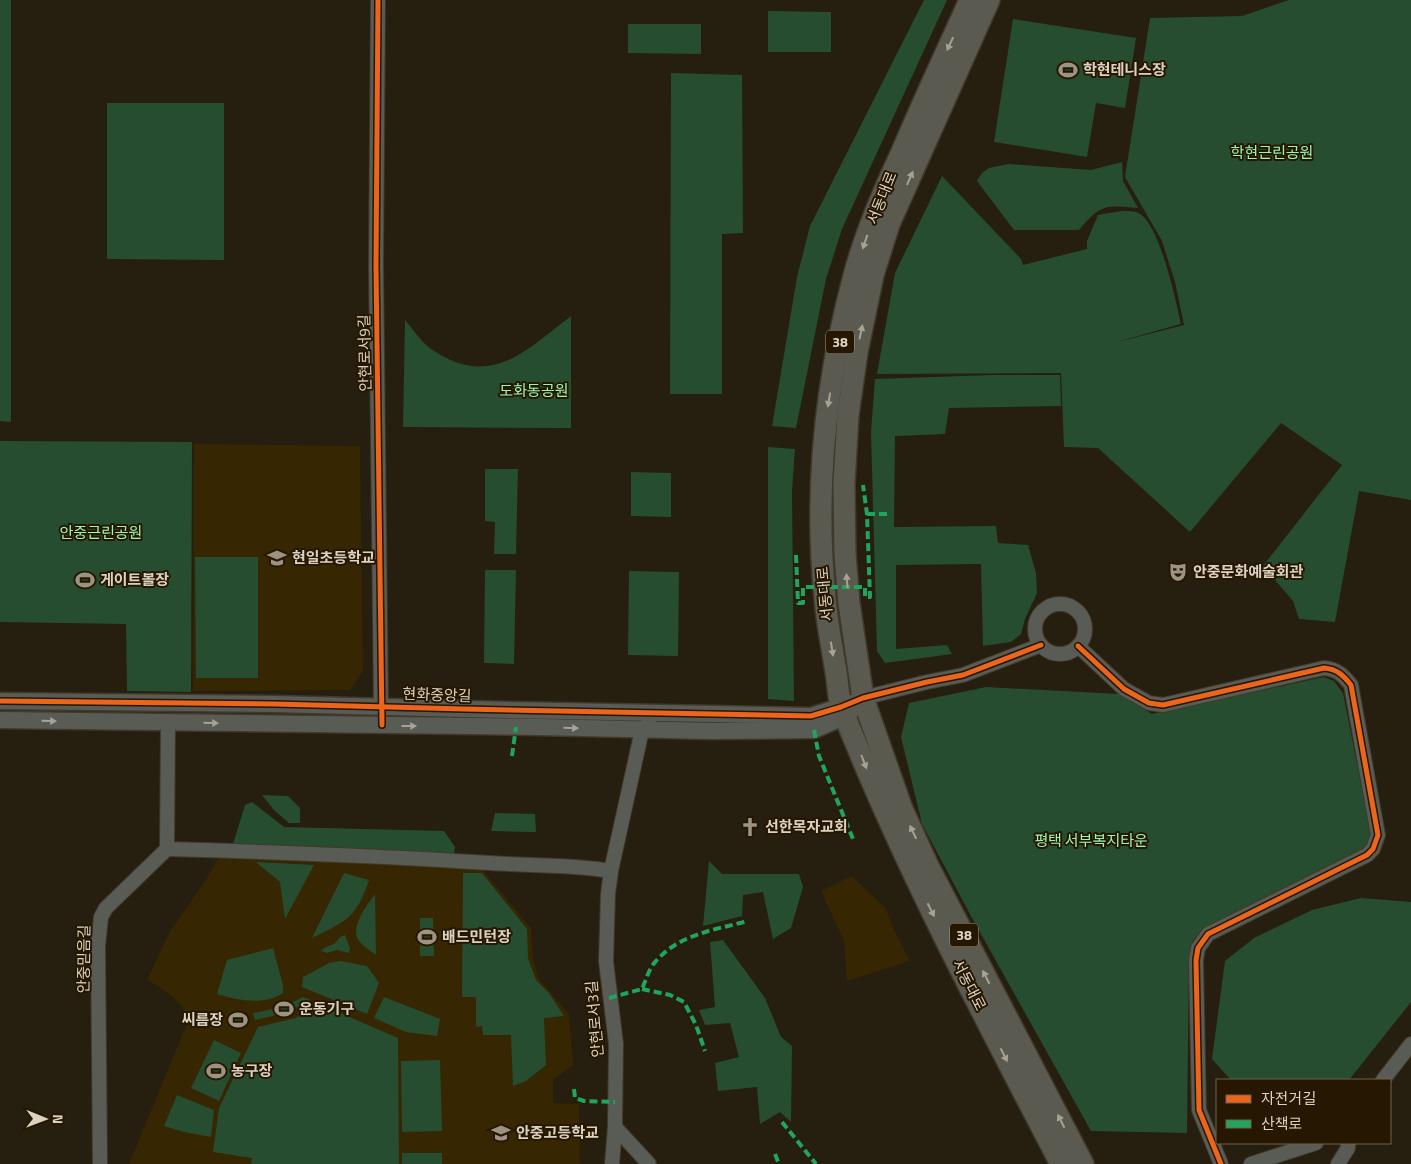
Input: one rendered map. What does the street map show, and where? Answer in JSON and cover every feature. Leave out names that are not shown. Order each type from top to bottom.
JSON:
[{"type":"main road","name":"서동대로","points":[[984,1],[889,224],[873,274],[857,352],[848,415],[844,510],[849,603],[863,698],[902,809],[928,866],[1083,1164]]},
{"type":"main road","name":"서동대로","points":[[984,1],[924,100],[872,223],[854,274],[826,423],[820,495],[823,577],[828,624],[844,712],[876,792],[918,884],[970,990],[1061,1164]]},
{"type":"street","name":"안현로서9길","points":[[378,0],[376,266],[381,706]]},
{"type":"street","points":[[1064,604],[1078,612],[1083,619],[1085,627],[1084,636],[1078,646],[1067,654],[1058,655],[1041,645],[1035,634],[1038,618],[1048,607],[1064,604]]},
{"type":"street","points":[[0,720],[642,730],[814,730],[863,698],[963,675],[1041,645]]},
{"type":"street","points":[[1078,646],[1124,689],[1149,703],[1163,705],[1324,668],[1334,669],[1343,675],[1351,685],[1378,834],[1373,849],[1367,855],[1208,934],[1198,948],[1196,960],[1199,1110],[1221,1164]]},
{"type":"street","name":"현화중앙길","points":[[0,701],[381,706],[658,714],[811,716],[844,712]]},
{"type":"street","points":[[381,706],[382,726]]},
{"type":"street","points":[[642,730],[658,714]]},
{"type":"street","points":[[168,723],[168,849],[548,864],[611,870]]},
{"type":"street","name":"안현로서3길","points":[[612,1164],[615,1127],[616,1044],[606,961],[608,894],[611,870],[642,730]]},
{"type":"street","name":"안중믿음길","points":[[100,1164],[98,946],[101,916],[106,908],[168,849]]},
{"type":"street","points":[[1384,1079],[1411,1044]]},
{"type":"street","points":[[615,1127],[649,1164]]},
{"type":"street","points":[[1251,1164],[1313,1144]]},
{"type":"street","points":[[1338,1164],[1348,1148],[1348,1144]]},
{"type":"shaded area","name":"현일초등학교","points":[[194,444],[360,446],[363,671],[350,690],[193,691]]},
{"type":"shaded area","points":[[219,857],[378,863],[483,870],[531,928],[533,959],[539,979],[569,1014],[573,1065],[553,1080],[553,1103],[579,1104],[580,1164],[129,1164],[188,1021],[182,1007],[173,997],[147,979],[171,930]]},
{"type":"shaded area","points":[[851,876],[885,907],[910,961],[847,981],[844,941],[821,891]]},
{"type":"green space","points":[[0,0],[11,0],[11,422],[0,421]]},
{"type":"green space","points":[[924,0],[947,0],[842,229],[826,279],[796,428],[772,426],[797,277],[810,226]]},
{"type":"green space","name":"학현근린공원","points":[[1289,0],[1411,0],[1411,500],[1359,491],[1335,622],[1299,619],[1293,601],[1263,566],[1342,465],[1281,423],[1190,532],[1098,448],[1064,447],[1061,373],[877,374],[895,273],[942,176],[1021,259],[1023,265],[1087,249],[1087,241],[1098,215],[1122,211],[1136,212],[1144,218],[1152,229],[1159,244],[1171,280],[1181,324],[1113,343],[1184,325],[1175,282],[1162,241],[1125,177],[1150,18],[1242,16]]},
{"type":"green space","points":[[768,11],[831,12],[831,52],[768,52]]},
{"type":"green space","name":"학현테니스장","points":[[1013,19],[1136,38],[1125,108],[1096,103],[1087,157],[994,142]]},
{"type":"green space","points":[[628,24],[701,24],[701,54],[628,53]]},
{"type":"green space","points":[[671,73],[742,75],[743,233],[722,234],[722,394],[670,394]]},
{"type":"green space","points":[[107,103],[224,103],[224,260],[107,259]]},
{"type":"green space","points":[[1122,162],[1123,181],[1138,208],[1104,208],[1093,215],[1079,230],[1014,230],[977,181],[982,173],[989,168],[1008,164],[1091,170]]},
{"type":"green space","name":"도화동공원","points":[[571,316],[571,428],[403,427],[405,320],[427,346],[452,361],[472,366],[490,366],[522,353]]},
{"type":"green space","points":[[1060,375],[1061,406],[949,408],[945,434],[895,436],[894,527],[996,526],[998,543],[1028,545],[1036,573],[1037,593],[1025,619],[1021,634],[1011,642],[983,646],[981,564],[896,565],[896,649],[947,645],[952,654],[885,663],[877,651],[871,432],[875,379]]},
{"type":"green space","name":"안중근린공원","points":[[0,441],[192,442],[191,692],[127,691],[126,624],[0,622]]},
{"type":"green space","points":[[768,447],[795,449],[792,491],[794,701],[768,699]]},
{"type":"green space","points":[[485,469],[518,469],[516,554],[494,554],[495,522],[485,521]]},
{"type":"green space","points":[[631,472],[671,473],[671,517],[631,516]]},
{"type":"green space","points":[[195,557],[258,557],[258,678],[196,678]]},
{"type":"green space","points":[[485,570],[516,570],[514,664],[484,663]]},
{"type":"green space","points":[[629,571],[679,572],[678,656],[628,655]]},
{"type":"green space","name":"평택 서부복지타운","points":[[1324,677],[1334,681],[1343,693],[1371,834],[1369,840],[1363,849],[1204,928],[1192,942],[1189,959],[1187,1133],[1091,1131],[972,918],[922,824],[901,737],[909,703],[986,687],[1119,694],[1152,714]]},
{"type":"green space","points":[[262,795],[288,796],[300,808],[300,823],[289,823],[274,810]]},
{"type":"green space","points":[[252,802],[284,827],[444,831],[455,847],[454,855],[233,844],[245,805]]},
{"type":"green space","points":[[495,813],[535,814],[536,832],[491,831]]},
{"type":"green space","points":[[709,861],[722,874],[799,874],[803,887],[791,928],[773,939],[763,892],[743,895],[742,916],[703,926]]},
{"type":"green space","points":[[256,862],[314,865],[285,919],[280,882]]},
{"type":"green space","points":[[344,873],[369,880],[364,893],[354,911],[348,917],[312,938]]},
{"type":"green space","points":[[463,873],[482,873],[527,929],[528,958],[536,980],[549,993],[564,1016],[544,1018],[546,1065],[526,1081],[513,1086],[511,1035],[483,1035],[482,1026],[476,1027],[476,997],[462,997]]},
{"type":"green space","points":[[375,894],[376,955],[360,942],[356,931],[360,917]]},
{"type":"green space","points":[[1361,898],[1411,902],[1411,1002],[1350,1079],[1230,1079],[1212,1059],[1225,961],[1254,938],[1312,910]]},
{"type":"green space","name":"배드민턴장","points":[[420,918],[433,918],[434,956],[420,956]]},
{"type":"green space","points":[[345,935],[350,948],[349,953],[337,950],[327,953],[321,951],[335,943],[340,937]]},
{"type":"green space","points":[[723,940],[765,998],[781,1037],[792,1046],[791,1122],[780,1112],[760,1124],[757,1087],[718,1091],[715,1063],[739,1057],[730,1023],[705,1025],[699,1010],[715,1007],[710,942]]},
{"type":"green space","points":[[273,948],[283,985],[283,993],[276,997],[259,1001],[242,1000],[217,994],[227,960]]},
{"type":"green space","points":[[341,961],[367,966],[379,983],[367,1014],[302,987],[303,977],[329,963]]},
{"type":"green space","name":"운동기구","points":[[303,997],[311,1000],[284,1013],[255,1020],[253,1013],[279,1007]]},
{"type":"green space","points":[[384,997],[440,1019],[437,1036],[406,1032],[374,1018]]},
{"type":"green space","points":[[315,1002],[398,1038],[399,1164],[251,1164],[252,1158],[213,1152],[219,1108],[258,1027],[296,1018]]},
{"type":"green space","name":"씨름장","points":[[238,1011],[244,1013],[246,1019],[244,1025],[238,1027],[232,1025],[230,1019],[232,1013]]},
{"type":"green space","name":"농구장","points":[[214,1040],[241,1053],[219,1101],[191,1088]]},
{"type":"green space","points":[[440,1060],[442,1131],[402,1132],[401,1061]]},
{"type":"green space","points":[[177,1095],[214,1110],[211,1137],[164,1126]]},
{"type":"green space","points":[[402,1153],[442,1153],[442,1164],[402,1164]]},
{"type":"marked path","points":[[796,555],[798,603],[803,603],[803,587],[865,587],[865,597],[870,597],[867,514],[863,485]]},
{"type":"marked path","points":[[867,514],[887,514]]},
{"type":"marked path","points":[[512,756],[516,727]]},
{"type":"marked path","points":[[814,730],[819,756],[853,839]]},
{"type":"marked path","points":[[609,998],[642,989],[654,964],[665,952],[676,945],[698,934],[748,921]]},
{"type":"marked path","points":[[642,989],[670,995],[684,1002],[696,1025],[705,1051]]},
{"type":"marked path","points":[[574,1089],[575,1098],[584,1101],[615,1102]]},
{"type":"marked path","points":[[782,1122],[816,1164]]},
{"type":"marked path","points":[[775,1154],[779,1164]]},
{"type":"cycle path","points":[[378,0],[376,266],[382,725]]},
{"type":"cycle path","points":[[0,701],[275,704],[811,716],[863,698],[963,675],[1041,645]]},
{"type":"cycle path","points":[[1078,646],[1124,689],[1149,703],[1163,705],[1324,668],[1339,673],[1351,685],[1378,835],[1373,849],[1367,855],[1208,934],[1198,948],[1196,960],[1199,1110],[1221,1164]]},
{"type":"place","name":"학현테니스장","points":[[1068,70]]},
{"type":"place","name":"현일초등학교","points":[[277,558]]},
{"type":"place","name":"안중문화예술회관","points":[[1178,572]]},
{"type":"place","name":"게이트볼장","points":[[85,580]]},
{"type":"place","name":"선한목자교회","points":[[750,827]]},
{"type":"place","name":"배드민턴장","points":[[427,937]]},
{"type":"place","name":"운동기구","points":[[284,1009]]},
{"type":"place","name":"씨름장","points":[[238,1020]]},
{"type":"place","name":"농구장","points":[[216,1071]]},
{"type":"place","name":"안중고등학교","points":[[501,1133]]}]
